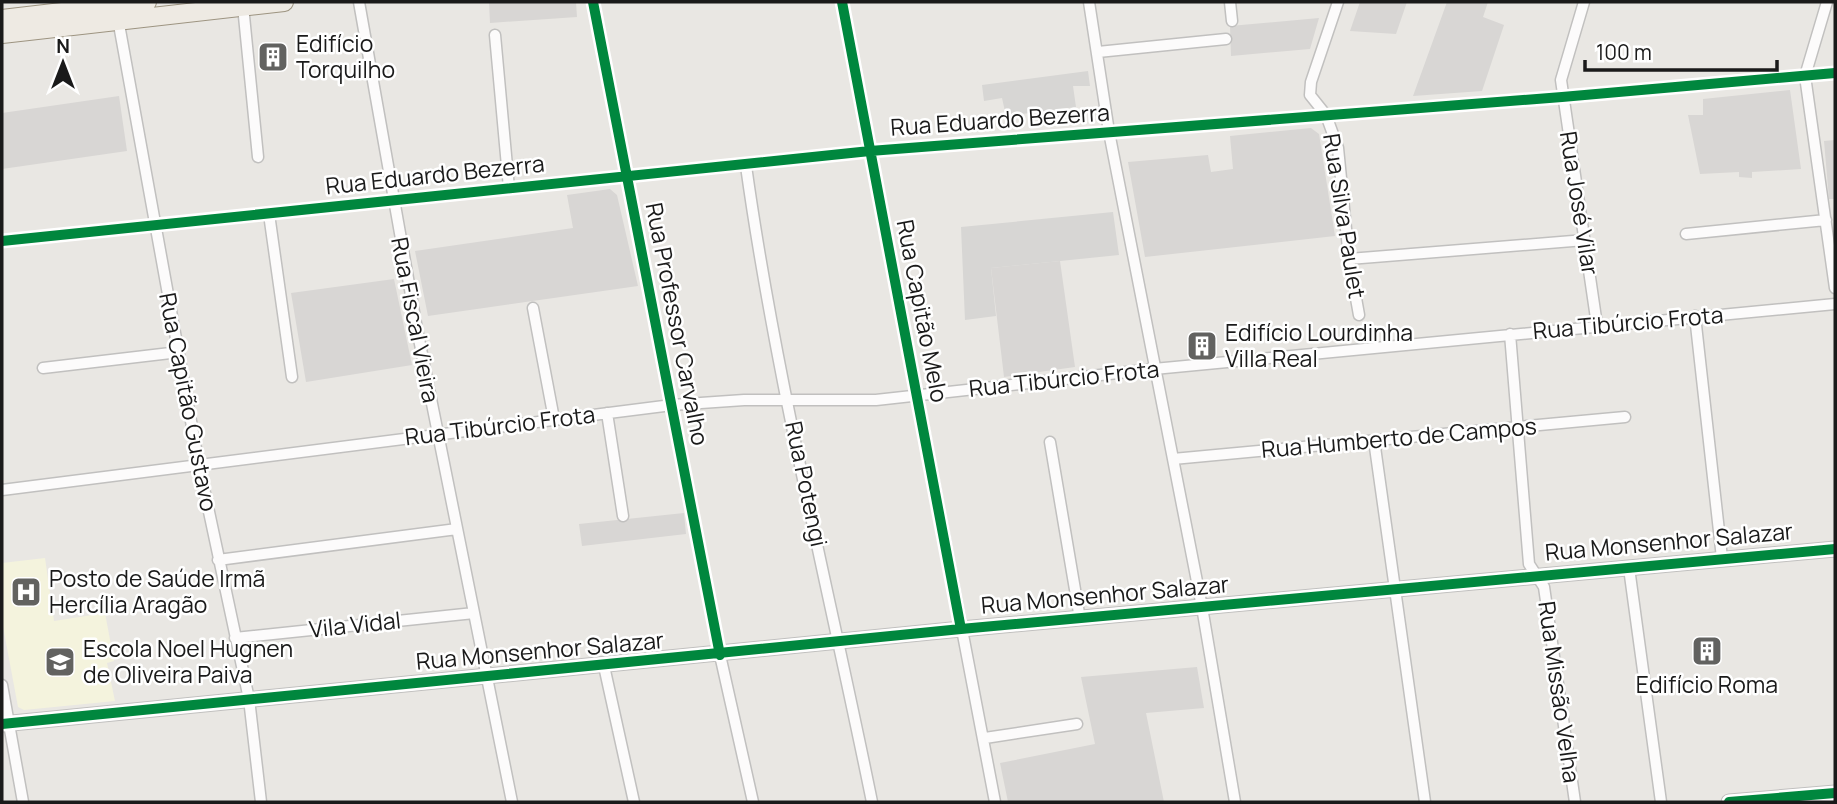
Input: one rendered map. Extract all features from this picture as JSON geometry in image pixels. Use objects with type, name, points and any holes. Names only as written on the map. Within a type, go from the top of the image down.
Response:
[{"type":"main road","points":[[2,34],[147,2]]},
{"type":"main road","points":[[2,19],[116,9],[243,6],[284,2]]},
{"type":"street","name":"Rua Fiscal Vieira","points":[[359,2],[392,201],[512,802]]},
{"type":"street","name":"Rua Professor Carvalho","points":[[593,2],[720,654],[753,802]]},
{"type":"street","name":"Rua Capitão Melo","points":[[842,2],[961,629],[985,738],[995,802]]},
{"type":"street","points":[[1089,2],[1109,132],[1202,607],[1235,802]]},
{"type":"street","points":[[1230,2],[1232,21]]},
{"type":"street","name":"Rua Silva Paulet","points":[[1338,2],[1311,82],[1310,95],[1326,115],[1338,148],[1349,259],[1359,315]]},
{"type":"street","name":"Rua José Vilar","points":[[1584,2],[1562,70],[1562,97],[1597,325]]},
{"type":"street","points":[[1827,2],[1805,76],[1835,288]]},
{"type":"street","points":[[243,6],[258,157]]},
{"type":"street","name":"Rua Capitão Gustavo","points":[[116,9],[199,465],[248,699],[261,802]]},
{"type":"street","points":[[495,35],[509,188]]},
{"type":"street","points":[[1098,52],[1226,39]]},
{"type":"street","name":"Rua Eduardo Bezerra","points":[[2,241],[626,175],[746,166],[870,151],[1835,73]]},
{"type":"street","name":"Rua Potengi","points":[[746,166],[758,254],[872,802]]},
{"type":"street","points":[[269,214],[292,377]]},
{"type":"street","points":[[1686,234],[1826,220]]},
{"type":"street","points":[[1349,259],[1585,240]]},
{"type":"street","name":"Rua Tibúrcio Frota","points":[[2,490],[673,405],[744,400],[844,402],[917,396],[1154,369],[1835,304]]},
{"type":"street","points":[[533,308],[554,419]]},
{"type":"street","points":[[1695,316],[1722,558]]},
{"type":"street","name":"Rua Missão Velha","points":[[1510,334],[1529,564],[1544,587],[1575,802]]},
{"type":"street","points":[[43,368],[179,352]]},
{"type":"street","points":[[607,412],[624,516]]},
{"type":"street","name":"Rua Humberto de Campos","points":[[1173,459],[1625,417]]},
{"type":"street","points":[[1374,440],[1425,802]]},
{"type":"street","points":[[1050,442],[1080,618]]},
{"type":"street","points":[[218,560],[457,529]]},
{"type":"street","name":"Rua Monsenhor Salazar","points":[[5,724],[961,629],[1835,549]]},
{"type":"street","points":[[1629,568],[1661,802]]},
{"type":"street","name":"Vila Vidal","points":[[235,638],[474,612]]},
{"type":"street","points":[[604,666],[634,802]]},
{"type":"street","points":[[2,685],[5,724],[23,802]]},
{"type":"street","points":[[985,738],[1077,724]]},
{"type":"street","points":[[1729,802],[1835,793]]},
{"type":"shaded area","points":[[489,2],[576,2],[577,17],[490,23]]},
{"type":"shaded area","points":[[1360,2],[1407,2],[1396,34],[1350,31]]},
{"type":"shaded area","points":[[1447,2],[1488,2],[1483,17],[1504,25],[1482,91],[1413,96]]},
{"type":"shaded area","points":[[1319,18],[1310,49],[1231,56],[1230,26]]},
{"type":"shaded area","points":[[1088,71],[1090,86],[1073,86],[1076,107],[1006,116],[1002,98],[984,101],[982,85]]},
{"type":"shaded area","points":[[1790,90],[1801,169],[1752,172],[1752,178],[1739,177],[1739,172],[1700,174],[1688,115],[1703,115],[1703,99]]},
{"type":"shaded area","points":[[119,96],[127,151],[2,169],[2,113]]},
{"type":"shaded area","points":[[1311,128],[1319,134],[1335,236],[1145,257],[1128,162],[1208,155],[1211,172],[1233,169],[1230,136]]},
{"type":"shaded area","points":[[1835,140],[1835,199],[1829,199],[1824,141]]},
{"type":"shaded area","points":[[610,189],[617,195],[638,286],[428,316],[415,251],[573,228],[567,195]]},
{"type":"shaded area","points":[[1113,212],[1119,255],[991,268],[996,316],[965,320],[961,227]]},
{"type":"shaded area","points":[[1060,261],[1075,367],[1004,377],[991,268]]},
{"type":"shaded area","points":[[394,279],[412,365],[306,382],[291,293]]},
{"type":"shaded area","points":[[684,513],[686,534],[582,546],[579,524]]},
{"type":"shaded area","name":"Escola Noel Hugnen de Oliveira Paiva","points":[[45,558],[54,621],[105,613],[114,661],[107,663],[115,701],[24,710],[18,707],[2,621],[2,563]]},
{"type":"shaded area","points":[[1197,667],[1204,708],[1146,713],[1164,802],[1008,802],[1000,763],[1095,744],[1081,677]]},
{"type":"cycle path","points":[[593,2],[720,655]]},
{"type":"cycle path","points":[[842,2],[961,629]]},
{"type":"cycle path","points":[[2,241],[870,151],[1835,73]]},
{"type":"cycle path","points":[[2,724],[961,629],[1835,549]]},
{"type":"cycle path","points":[[1729,802],[1835,793]]},
{"type":"place","name":"Edifício Torquilho","points":[[273,57]]},
{"type":"place","name":"Edifício Lourdinha Villa Real","points":[[1202,346]]},
{"type":"place","name":"Posto de Saúde Irmã Hercília Aragão","points":[[26,592]]},
{"type":"place","name":"Edifício Roma","points":[[1707,651]]},
{"type":"place","name":"Escola Noel Hugnen de Oliveira Paiva","points":[[60,662]]}]
